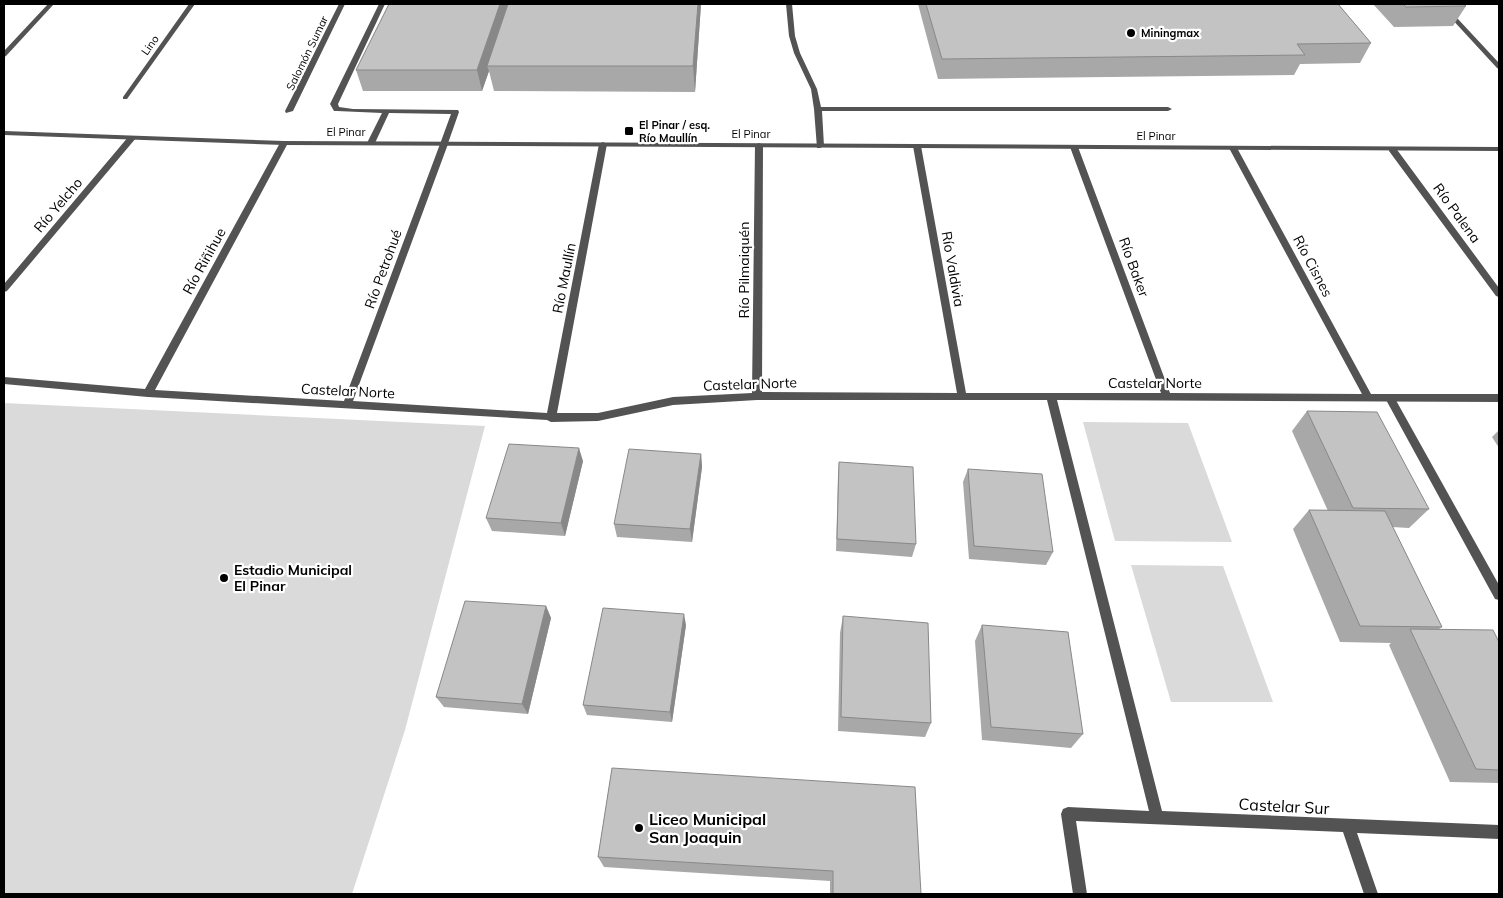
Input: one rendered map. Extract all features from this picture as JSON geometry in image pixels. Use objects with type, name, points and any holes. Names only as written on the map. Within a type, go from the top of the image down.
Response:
[{"type":"street","points":[[4,55],[51,4]]},
{"type":"street","name":"Lino","points":[[125,98],[192,4]]},
{"type":"street","name":"Salomón Sumar","points":[[289,111],[342,4]]},
{"type":"street","points":[[371,143],[386,112],[337,109],[334,104],[382,4]]},
{"type":"street","points":[[789,4],[792,36],[797,53],[814,89],[818,109],[820,146]]},
{"type":"street","points":[[1441,4],[1499,67]]},
{"type":"street","points":[[818,109],[1168,109]]},
{"type":"street","name":"Río Petrohué","points":[[347,405],[444,144],[454,112],[386,112]]},
{"type":"street","name":"El Pinar","points":[[4,133],[284,143],[1499,149]]},
{"type":"street","name":"Río Yelcho","points":[[4,289],[132,138]]},
{"type":"street","name":"Río Riñihue","points":[[148,393],[284,143]]},
{"type":"street","name":"Río Maullín","points":[[552,418],[603,144]]},
{"type":"street","name":"Río Pilmaiquén","points":[[758,145],[758,396]]},
{"type":"street","name":"Río Valdivia","points":[[916,146],[962,396]]},
{"type":"street","name":"Río Baker","points":[[1074,147],[1168,397]]},
{"type":"street","name":"Río Cisnes","points":[[1234,148],[1368,397]]},
{"type":"street","name":"Río Palena","points":[[1392,149],[1499,294]]},
{"type":"street","name":"Castelar Norte","points":[[4,381],[148,393],[552,418],[598,417],[673,401],[758,396],[1499,398]]},
{"type":"street","points":[[1051,396],[1157,818]]},
{"type":"street","points":[[1390,398],[1499,595]]},
{"type":"street","name":"Castelar Sur","points":[[1080,894],[1068,814],[1499,832]]},
{"type":"street","points":[[1348,826],[1371,894]]},
{"type":"shaded area","name":"Estadio Municipal El Pinar","points":[[4,403],[485,426],[405,730],[352,894],[4,894]]},
{"type":"shaded area","points":[[1083,422],[1188,423],[1232,542],[1115,541]]},
{"type":"shaded area","points":[[1131,565],[1223,566],[1273,702],[1171,702]]},
{"type":"building","points":[[389,4],[500,4],[477,70],[356,70]]},
{"type":"building","points":[[508,4],[698,4],[693,66],[487,66]]},
{"type":"building","name":"Miningmax","points":[[926,4],[1338,4],[1371,43],[1297,44],[1305,55],[942,59]]},
{"type":"building","points":[[1403,4],[1463,4],[1466,6],[1406,7]]},
{"type":"building","points":[[1307,411],[1377,412],[1429,509],[1353,508]]},
{"type":"building","points":[[509,444],[579,448],[561,523],[486,518]]},
{"type":"building","points":[[629,449],[701,454],[690,529],[614,524]]},
{"type":"building","points":[[839,462],[913,467],[916,544],[837,539]]},
{"type":"building","points":[[968,469],[1042,474],[1053,552],[974,546]]},
{"type":"building","points":[[1309,510],[1385,511],[1442,627],[1360,626]]},
{"type":"building","points":[[465,601],[546,606],[522,704],[436,697]]},
{"type":"building","points":[[603,608],[684,614],[670,712],[583,705]]},
{"type":"building","points":[[843,616],[928,623],[931,723],[841,717]]},
{"type":"building","points":[[982,625],[1068,632],[1083,734],[991,727]]},
{"type":"building","points":[[1410,629],[1493,630],[1499,642],[1499,770],[1476,769]]},
{"type":"building","points":[[612,768],[915,787],[921,894],[833,894],[833,871],[598,857]]},
{"type":"place","name":"Miningmax","points":[[1131,33]]},
{"type":"place","name":"El Pinar / esq. Río Maullín","points":[[629,131]]},
{"type":"place","name":"Estadio Municipal El Pinar","points":[[224,578]]},
{"type":"place","name":"Liceo Municipal San Joaquin","points":[[639,828]]}]
